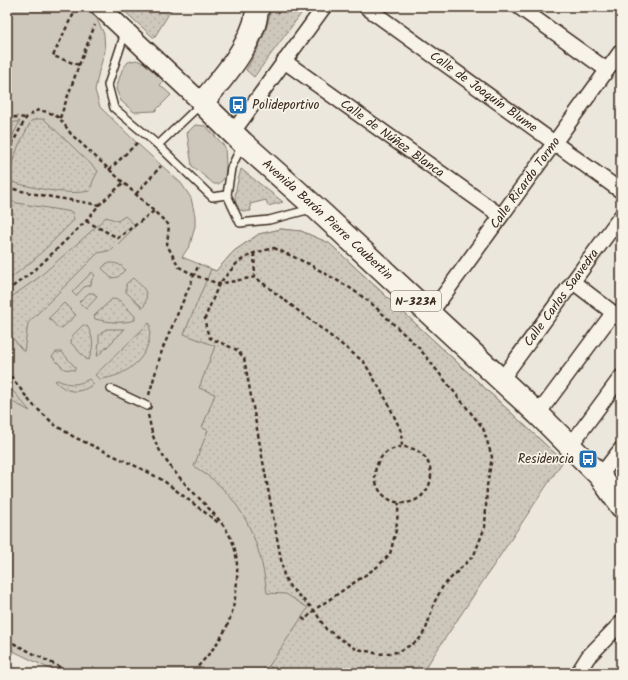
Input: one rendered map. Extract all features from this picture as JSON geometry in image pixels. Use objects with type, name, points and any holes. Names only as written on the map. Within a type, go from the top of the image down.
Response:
[{"type":"main road","points":[[202,103],[232,65],[246,43],[254,25],[258,7]]},
{"type":"main road","name":"Avenida Barón Pierre Coubertin","points":[[202,103],[238,138],[316,208],[538,414],[600,476],[621,506]]},
{"type":"street","points":[[238,138],[284,60],[324,7]]},
{"type":"street","name":"Calle de Joaquín Blume","points":[[366,7],[621,191]]},
{"type":"street","points":[[519,7],[607,70]]},
{"type":"street","points":[[92,14],[126,30],[202,103]]},
{"type":"street","name":"Calle Ricardo Tormo","points":[[430,314],[621,51]]},
{"type":"street","name":"Calle de Núñez Blanca","points":[[284,60],[501,216]]},
{"type":"street","name":"Calle Carlos Saavedra","points":[[501,380],[621,216]]},
{"type":"street","points":[[538,414],[617,316],[573,282]]},
{"type":"street","points":[[570,446],[621,377]]},
{"type":"street","points":[[600,476],[621,449]]},
{"type":"street","points":[[578,673],[588,657],[621,623]]},
{"type":"lane","points":[[126,30],[108,85],[114,108],[158,145],[212,197],[227,194]]},
{"type":"lane","points":[[158,145],[202,103]]},
{"type":"lane","points":[[238,138],[227,194],[240,223],[269,220],[316,208]]},
{"type":"lane","points":[[111,389],[147,406]]},
{"type":"path","points":[[60,118],[95,26],[92,14],[78,8],[69,22],[53,56],[79,65]]},
{"type":"path","points":[[7,158],[13,142],[26,118],[38,110],[51,112],[60,118],[71,134],[169,224],[167,246],[179,267],[194,275],[219,284],[255,277],[364,362],[388,401],[401,431],[402,447]]},
{"type":"path","points":[[7,120],[15,117],[26,118]]},
{"type":"path","points":[[109,170],[137,143]]},
{"type":"path","points":[[136,194],[161,166]]},
{"type":"path","points":[[7,292],[36,269],[86,221],[99,205],[123,183]]},
{"type":"path","points":[[7,187],[28,193],[99,205]]},
{"type":"path","points":[[86,221],[118,238],[154,211]]},
{"type":"path","points":[[274,248],[309,264],[350,288],[370,302],[419,348],[483,428],[492,457],[487,486],[486,527],[474,556],[443,586],[434,603],[426,629],[418,641],[398,652],[379,654],[354,648],[326,629],[314,610],[290,587],[284,576],[244,358],[238,350],[210,338],[206,328],[205,318],[219,284],[238,262],[254,253],[274,248]]},
{"type":"path","points":[[254,253],[255,277]]},
{"type":"path","points":[[192,673],[210,653],[225,631],[235,600],[237,573],[234,546],[224,526],[206,504],[181,480],[165,459],[153,436],[147,406],[162,350],[199,264]]},
{"type":"path","points":[[7,372],[32,403],[55,425],[74,437],[164,481],[199,509],[224,526]]},
{"type":"path","points":[[402,447],[411,448],[419,452],[426,459],[430,467],[430,485],[418,499],[409,503],[400,503],[391,500],[378,488],[376,470],[382,458],[393,450],[402,447]]},
{"type":"path","points":[[302,618],[305,620],[314,610],[377,567],[390,554],[396,530],[400,503]]},
{"type":"path","points":[[7,640],[71,673]]},
{"type":"shaded area","points":[[7,7],[86,7],[97,19],[104,34],[105,51],[95,90],[100,107],[181,183],[191,198],[195,216],[195,226],[190,245],[182,257],[216,271],[234,251],[259,234],[281,229],[301,231],[329,243],[563,461],[280,673],[269,666],[257,673],[58,673],[7,648]]},
{"type":"shaded area","points":[[120,7],[173,7],[154,38]]},
{"type":"shaded area","points":[[271,7],[306,7],[254,77],[246,70],[265,32]]},
{"type":"shaded area","points":[[136,60],[144,63],[164,81],[160,85],[171,95],[155,111],[134,112],[121,101],[116,89],[122,70],[128,62]]},
{"type":"shaded area","points":[[44,119],[98,171],[90,191],[59,192],[7,181],[7,177],[18,147],[31,121]]},
{"type":"shaded area","points":[[20,121],[7,147],[7,124]]},
{"type":"shaded area","points":[[195,125],[206,126],[225,147],[225,177],[219,184],[214,184],[192,166],[187,133]]},
{"type":"shaded area","points":[[241,169],[283,202],[268,206],[266,200],[250,204],[251,211],[243,211],[238,208],[235,196]]},
{"type":"shaded area","points":[[7,199],[17,203],[72,212],[74,220],[36,258],[7,281]]},
{"type":"shaded area","points":[[125,216],[136,226],[112,250],[98,253],[28,323],[24,352],[7,331],[7,300],[38,278],[106,217],[118,221]]},
{"type":"shaded area","points":[[281,229],[301,231],[329,243],[563,461],[422,673],[280,673],[269,666],[308,608],[286,594],[267,593],[258,549],[253,535],[239,508],[230,496],[216,482],[194,466],[208,430],[202,428],[215,394],[199,388],[215,346],[184,334],[211,269],[216,271],[234,251],[259,234]]},
{"type":"shaded area","points":[[107,263],[117,264],[125,270],[118,277],[111,278],[102,268]]},
{"type":"shaded area","points":[[92,272],[95,276],[92,279],[91,285],[84,287],[76,296],[72,292]]},
{"type":"shaded area","points":[[133,278],[145,291],[146,298],[143,308],[126,292],[126,284]]},
{"type":"shaded area","points":[[89,293],[94,293],[97,297],[86,309],[79,302]]},
{"type":"shaded area","points":[[112,299],[119,300],[135,316],[135,320],[115,322],[95,319],[94,316]]},
{"type":"shaded area","points":[[64,303],[76,315],[62,328],[58,328],[49,318]]},
{"type":"shaded area","points":[[149,323],[150,337],[146,349],[138,361],[120,374],[99,379],[95,375]]},
{"type":"shaded area","points":[[83,325],[87,326],[91,334],[92,342],[91,355],[87,360],[71,343],[72,336]]},
{"type":"shaded area","points":[[106,329],[125,329],[97,357],[99,335]]},
{"type":"shaded area","points":[[56,352],[62,352],[75,367],[75,370],[64,369],[52,357]]},
{"type":"shaded area","points":[[89,379],[94,384],[78,391],[64,388],[55,381],[57,380],[73,384],[81,383]]},
{"type":"shaded area","points":[[7,384],[30,411],[7,399]]},
{"type":"place","name":"Polideportivo","points":[[238,105]]},
{"type":"place","name":"Residencia","points":[[588,459]]}]
